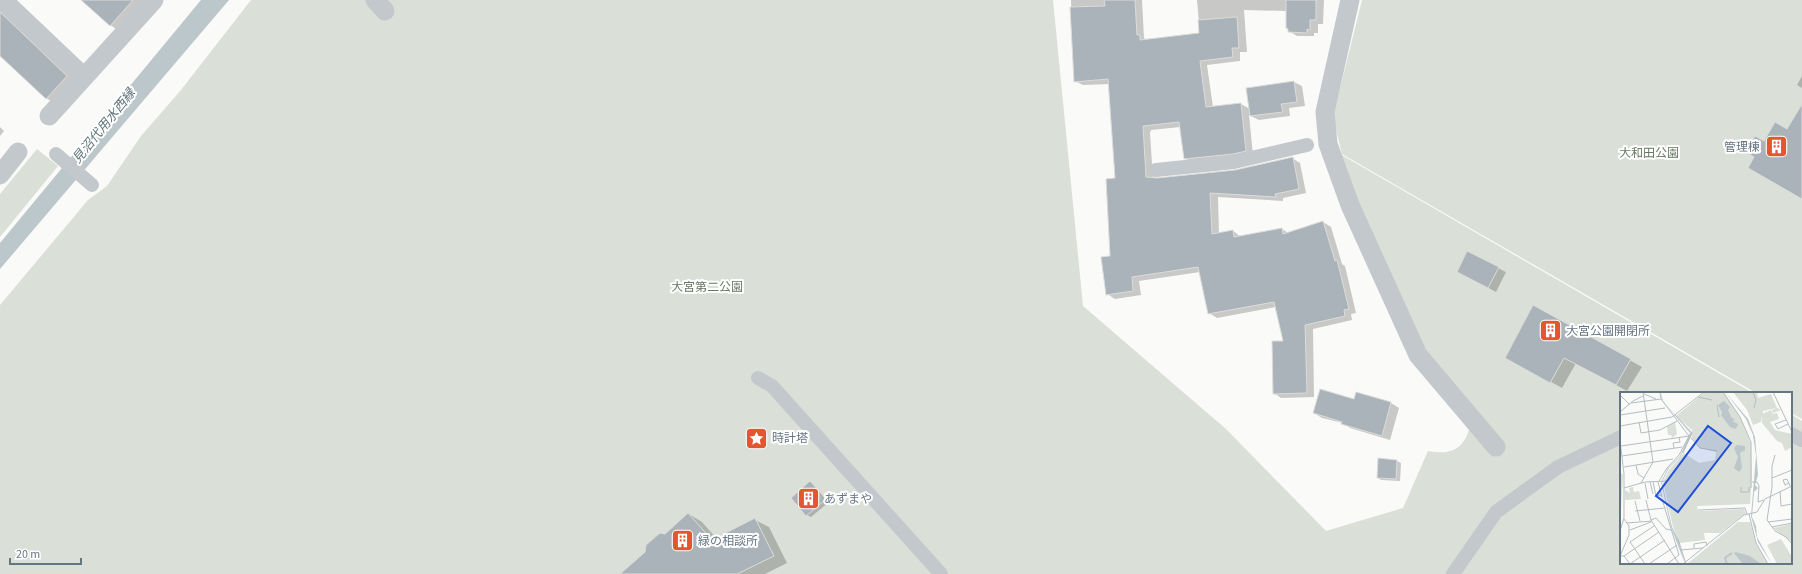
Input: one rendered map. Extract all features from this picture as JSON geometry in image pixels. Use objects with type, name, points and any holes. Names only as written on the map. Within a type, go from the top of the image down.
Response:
[{"type":"street","points":[[3,0],[84,77]]},
{"type":"street","points":[[49,116],[154,0]]},
{"type":"street","points":[[1350,0],[1325,112],[1328,144],[1350,205],[1418,355],[1496,447]]},
{"type":"street","points":[[1156,170],[1234,162],[1307,145]]},
{"type":"street","points":[[0,175],[18,152]]},
{"type":"street","points":[[56,154],[90,183]]},
{"type":"street","points":[[758,378],[772,386],[941,574]]},
{"type":"street","points":[[1792,435],[1802,440]]},
{"type":"street","points":[[1453,574],[1496,512],[1558,467],[1620,437]]},
{"type":"green space","name":"大宮第二公園","points":[[251,0],[1053,0],[1083,306],[1226,429],[1326,531],[1403,508],[1428,451],[1443,452],[1455,449],[1464,441],[1470,426],[1422,348],[1396,298],[1340,154],[1751,392],[1620,392],[1620,564],[1792,564],[1792,415],[1802,421],[1802,574],[0,574],[0,305],[88,200],[107,186],[141,136],[181,90]]},
{"type":"green space","name":"大和田公園","points":[[1362,0],[1802,0],[1802,419],[1792,414],[1792,392],[1754,392],[1342,154],[1333,117]]},
{"type":"green space","points":[[37,149],[58,166],[0,237],[0,194]]},
{"type":"water","name":"見沼代用水西縁","points":[[201,0],[229,0],[0,269],[0,243]]},
{"type":"building","points":[[81,0],[133,0],[110,26]]},
{"type":"building","points":[[1104,0],[1135,0],[1137,35],[1140,35],[1140,40],[1199,33],[1198,20],[1237,17],[1239,48],[1232,48],[1233,57],[1200,61],[1206,107],[1241,103],[1246,151],[1233,154],[1184,159],[1179,122],[1143,126],[1146,177],[1157,178],[1235,170],[1293,157],[1299,189],[1275,194],[1276,197],[1210,193],[1212,234],[1233,230],[1234,237],[1282,228],[1283,234],[1323,221],[1335,261],[1337,260],[1349,309],[1344,310],[1345,316],[1305,325],[1307,393],[1273,394],[1272,341],[1283,341],[1274,302],[1208,314],[1198,267],[1132,277],[1133,291],[1106,295],[1101,257],[1110,256],[1106,179],[1115,178],[1108,79],[1074,82],[1070,7],[1105,6]]},
{"type":"building","points":[[1286,0],[1316,0],[1316,20],[1310,20],[1310,30],[1307,29],[1307,33],[1288,32],[1288,29],[1286,28]]},
{"type":"building","points":[[0,12],[67,76],[46,99],[0,56]]},
{"type":"building","points":[[1294,81],[1297,102],[1281,104],[1283,112],[1250,116],[1246,88]]},
{"type":"building","name":"管理棟","points":[[1802,104],[1802,199],[1748,168],[1754,157],[1746,152],[1755,136],[1764,141],[1775,122],[1787,129]]},
{"type":"building","points":[[1467,251],[1499,267],[1488,288],[1457,272]]},
{"type":"building","name":"大宮公園開閉所","points":[[1533,305],[1631,359],[1616,385],[1564,358],[1550,383],[1505,358]]},
{"type":"building","points":[[1320,389],[1354,399],[1356,392],[1391,402],[1382,436],[1341,424],[1342,422],[1313,413]]},
{"type":"building","points":[[1378,458],[1397,460],[1396,479],[1377,478]]},
{"type":"building","name":"あずまや","points":[[810,481],[826,499],[806,516],[791,498]]},
{"type":"building","name":"緑の相談所","points":[[688,513],[712,540],[755,518],[774,556],[737,574],[620,574],[645,552],[646,545],[660,533],[665,534]]},
{"type":"place","name":"管理棟","points":[[1776,147]]},
{"type":"place","name":"大宮公園開閉所","points":[[1550,331]]},
{"type":"place","name":"時計塔","points":[[756,438]]},
{"type":"place","name":"あずまや","points":[[808,499]]},
{"type":"place","name":"緑の相談所","points":[[682,541]]}]
